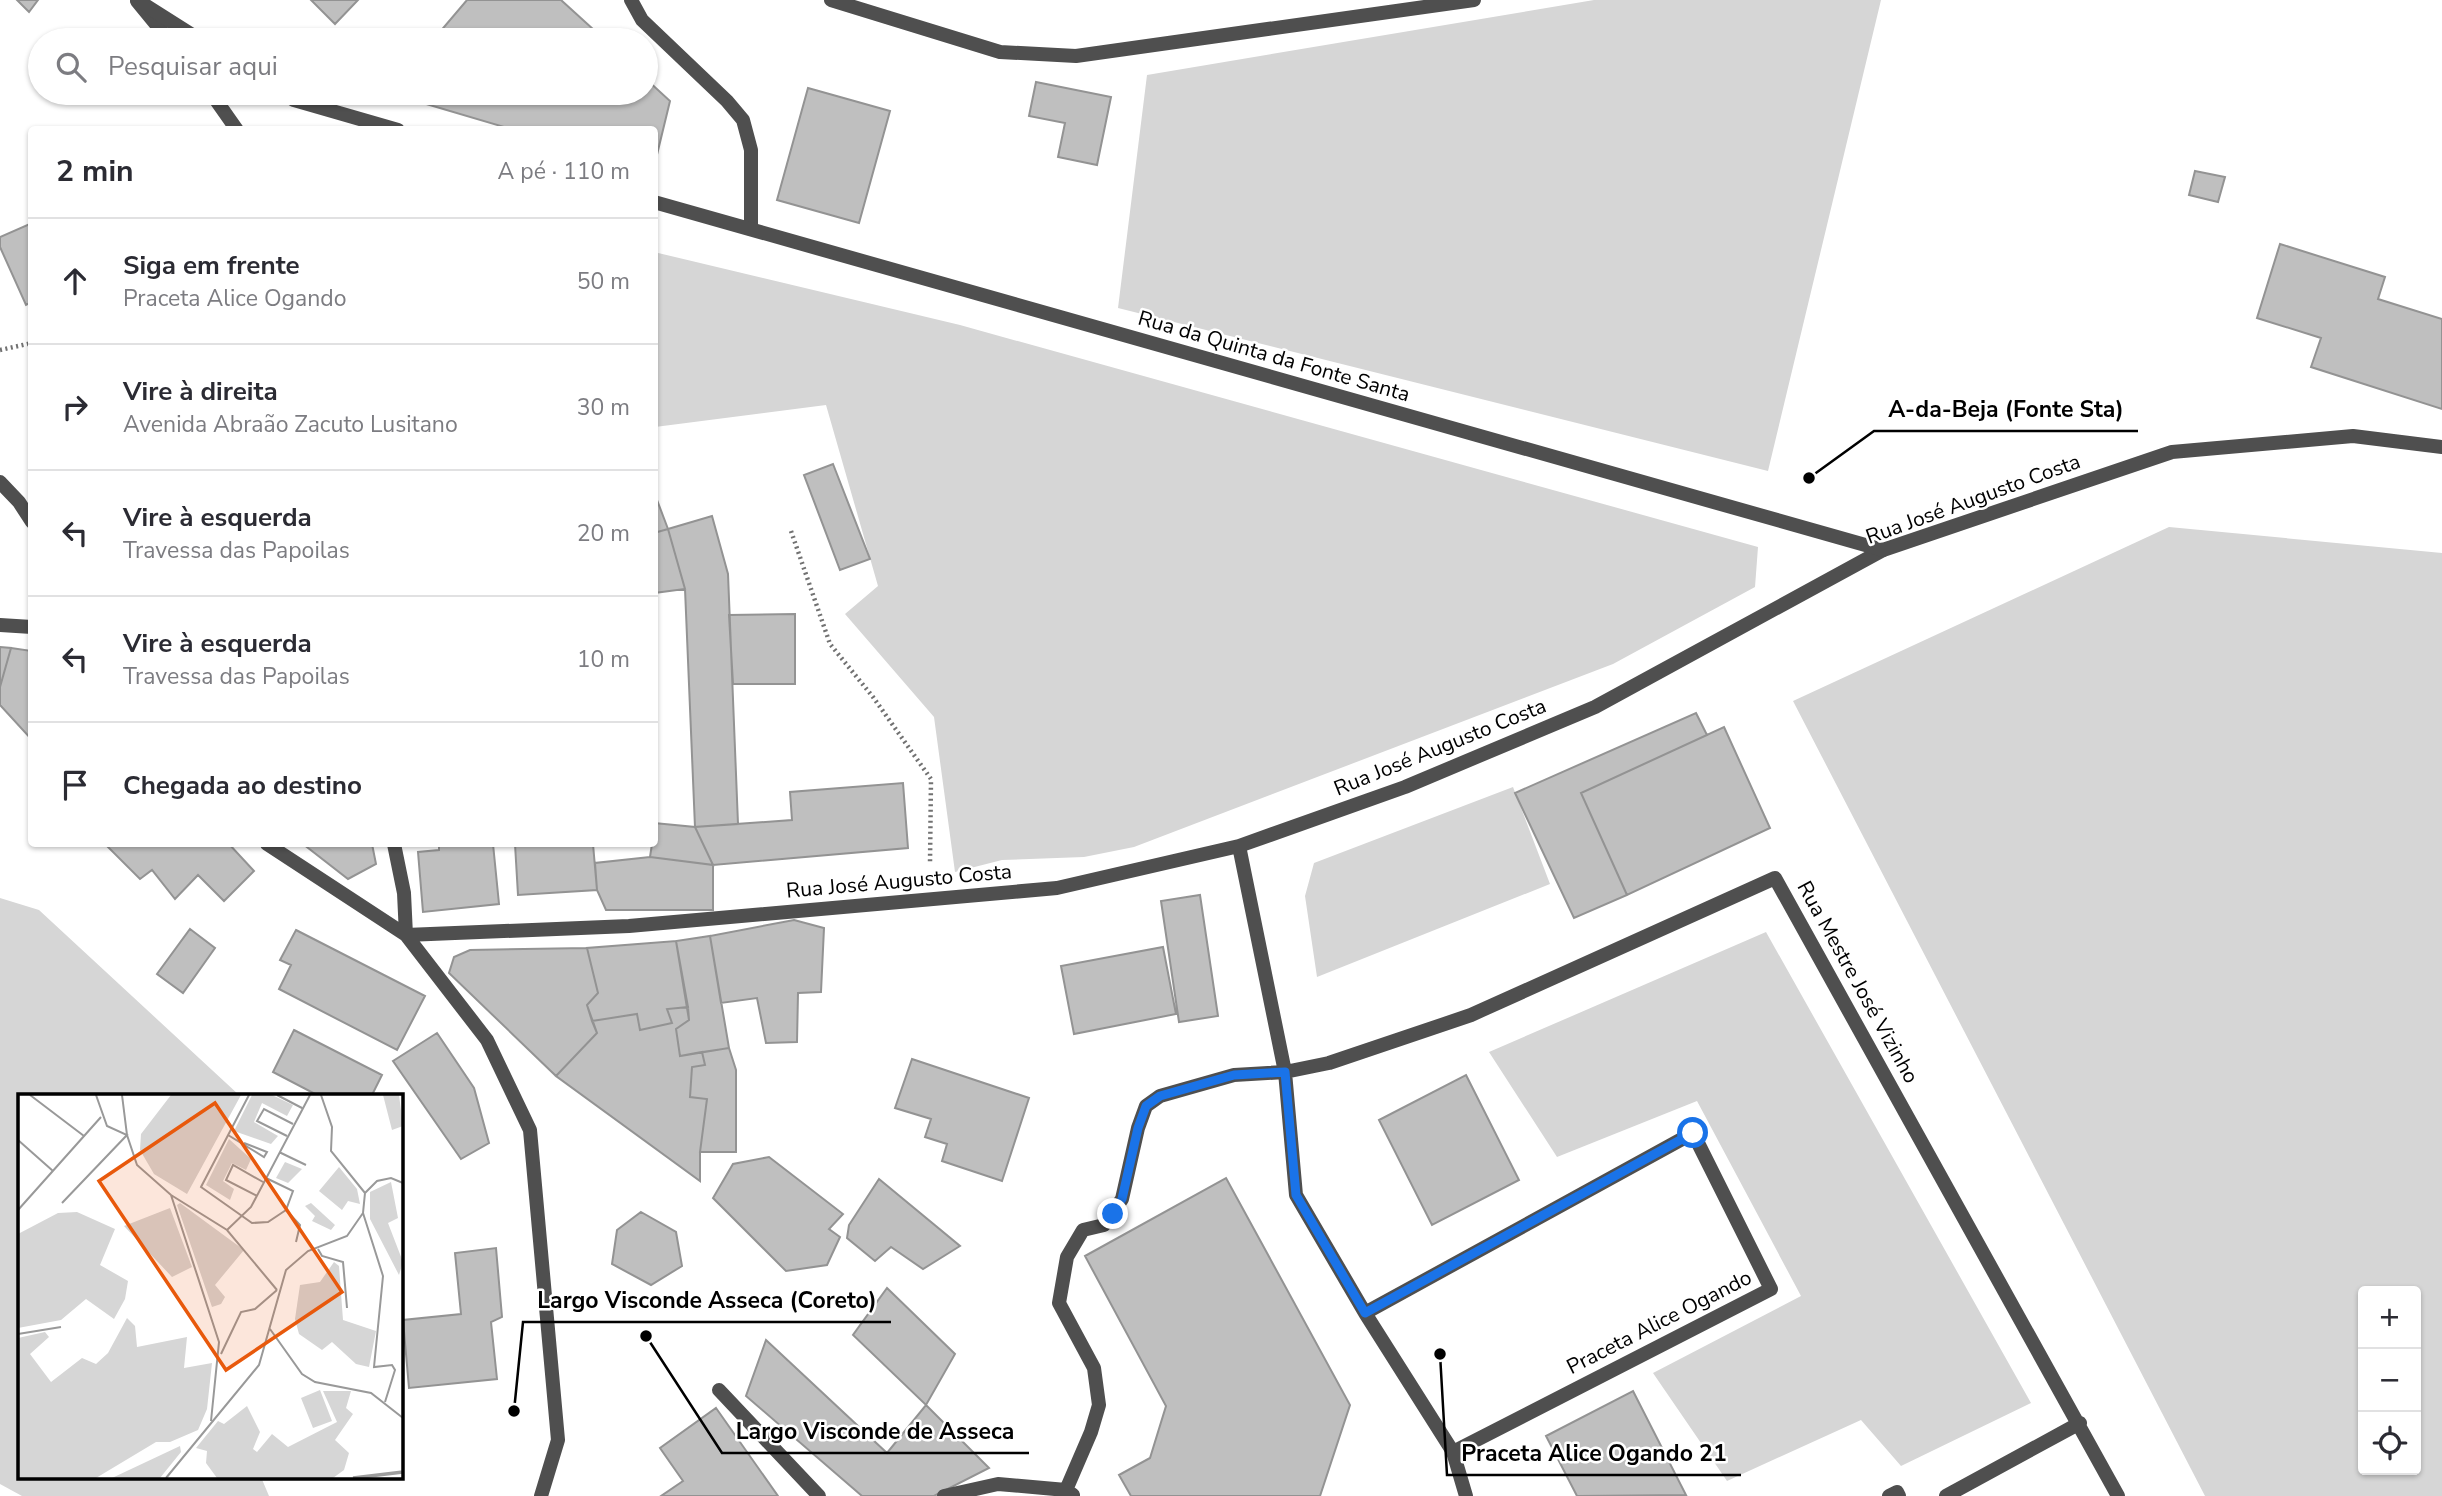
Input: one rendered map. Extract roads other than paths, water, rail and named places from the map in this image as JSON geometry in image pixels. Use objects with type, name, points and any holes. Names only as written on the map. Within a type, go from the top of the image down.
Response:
[{"type":"street","points":[[136,0],[159,28]]},
{"type":"street","points":[[136,0],[181,28]]},
{"type":"street","points":[[631,0],[642,20],[650,28]]},
{"type":"street","points":[[831,0],[1000,52],[1076,56],[1474,0]]},
{"type":"street","points":[[658,35],[727,101],[743,120],[751,150],[751,229]]},
{"type":"street","points":[[219,105],[234,126]]},
{"type":"street","points":[[311,105],[384,126]]},
{"type":"street","name":"Rua da Quinta da Fonte Santa","points":[[658,203],[1883,550]]},
{"type":"street","name":"Rua José Augusto Costa","points":[[406,935],[629,926],[1057,888],[1239,846],[1405,787],[1595,707],[1883,550],[2172,452],[2353,436],[2442,447]]},
{"type":"street","points":[[0,482],[28,516]]},
{"type":"street","points":[[0,625],[28,627]]},
{"type":"street","points":[[1239,846],[1285,1072],[1296,1195],[1365,1313],[1453,1452],[1466,1496]]},
{"type":"street","points":[[272,847],[406,935],[487,1040],[530,1130],[558,1440],[541,1496]]},
{"type":"street","points":[[395,847],[404,893],[406,935]]},
{"type":"street","name":"Rua Mestre José Vizinho","points":[[1285,1072],[1329,1063],[1471,1015],[1775,878],[2119,1496]]},
{"type":"street","points":[[944,1496],[998,1484],[1070,1493],[1099,1405],[1094,1368],[1059,1303],[1067,1257],[1083,1230],[1104,1225],[1122,1199],[1138,1128],[1146,1106],[1160,1096],[1234,1075],[1285,1072]]},
{"type":"street","name":"Praceta Alice Ogando","points":[[1365,1313],[1693,1133],[1771,1289],[1453,1452]]},
{"type":"street","points":[[719,1390],[820,1496]]},
{"type":"street","points":[[1946,1496],[2080,1423]]},
{"type":"street","points":[[1889,1496],[1897,1492],[1899,1496]]},
{"type":"place","name":"A-da-Beja (Fonte Sta)","points":[[1809,478]]},
{"type":"place","name":"Largo Visconde de Asseca","points":[[646,1336]]},
{"type":"place","name":"Praceta Alice Ogando 21","points":[[1440,1354]]},
{"type":"place","name":"Largo Visconde Asseca (Coreto)","points":[[514,1411]]}]
